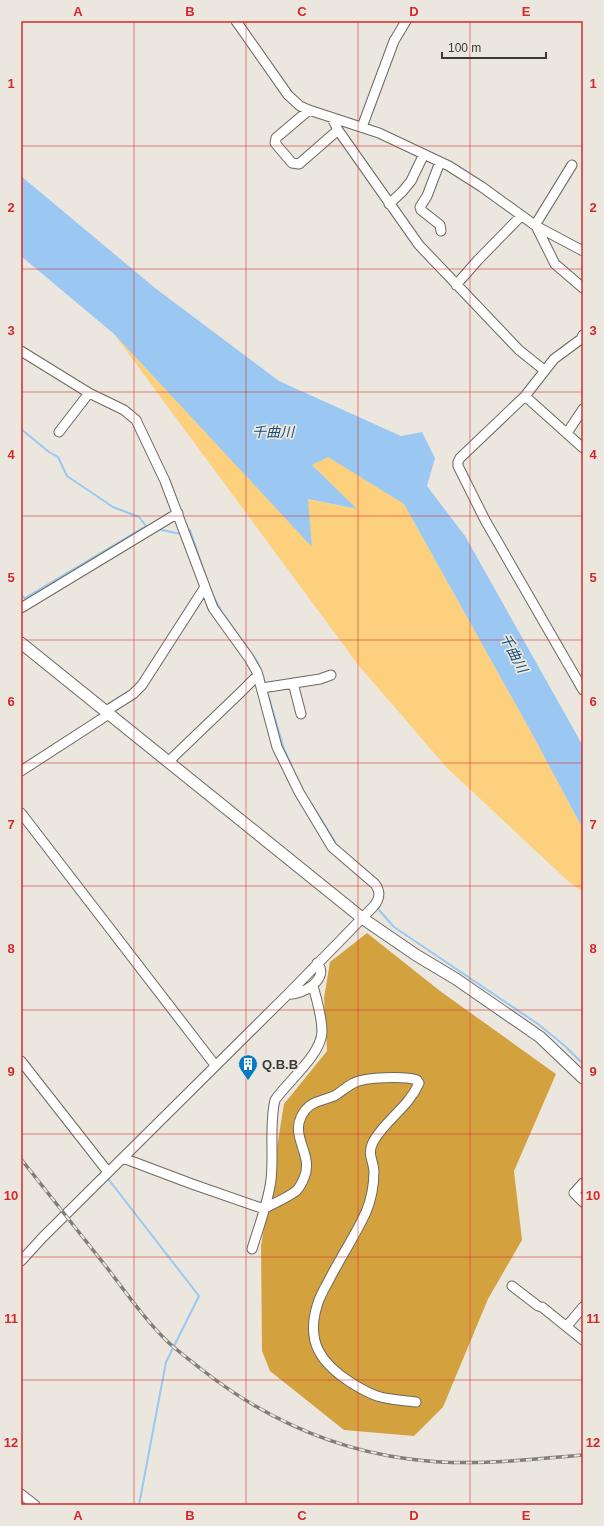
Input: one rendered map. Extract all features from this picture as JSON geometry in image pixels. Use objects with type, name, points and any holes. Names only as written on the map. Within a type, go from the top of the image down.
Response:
[{"type":"main road","points":[[21,643],[362,918],[416,955],[456,979],[540,1037],[583,1078]]},
{"type":"street","points":[[236,21],[293,101],[309,110],[379,133],[440,162],[472,180],[536,226],[583,251]]},
{"type":"street","points":[[362,127],[394,41],[406,21]]},
{"type":"street","points":[[309,110],[276,138],[275,143],[292,163],[299,164],[338,130]]},
{"type":"street","points":[[332,118],[338,130],[419,245],[524,355],[544,370]]},
{"type":"street","points":[[390,204],[411,181],[424,154]]},
{"type":"street","points":[[440,162],[427,196],[420,207],[421,210],[440,225],[442,231]]},
{"type":"street","points":[[572,165],[536,226],[555,264],[583,288]]},
{"type":"street","points":[[456,284],[521,216]]},
{"type":"street","points":[[582,338],[554,359],[544,370],[535,386],[460,458],[458,466],[485,520],[583,690]]},
{"type":"street","points":[[21,351],[89,393],[124,410],[136,420],[165,481],[213,608],[249,658],[259,678],[277,747],[303,799],[332,847],[379,889],[376,903],[362,918],[21,1261]]},
{"type":"street","points":[[59,432],[89,393]]},
{"type":"street","points":[[525,396],[583,448]]},
{"type":"street","points":[[567,433],[583,409]]},
{"type":"street","points":[[21,608],[178,513]]},
{"type":"street","points":[[21,772],[107,713],[133,694],[142,685],[205,587]]},
{"type":"street","points":[[262,688],[331,675]]},
{"type":"street","points":[[168,762],[254,679],[259,678]]},
{"type":"street","points":[[294,683],[301,714]]},
{"type":"street","points":[[21,813],[215,1065]]},
{"type":"street","points":[[288,994],[294,995],[313,986],[321,972],[321,967],[317,963]]},
{"type":"street","points":[[252,1249],[271,1181],[273,1153],[273,1108],[275,1100],[312,1054],[320,1041],[322,1033],[313,986]]},
{"type":"street","points":[[21,1061],[108,1172]]},
{"type":"street","points":[[123,1158],[264,1209],[296,1190],[301,1185],[307,1172],[308,1164],[298,1134],[298,1124],[302,1116],[313,1102],[335,1095],[354,1082],[377,1077],[417,1080],[419,1083],[406,1105],[386,1126],[371,1147],[369,1153],[374,1170],[374,1185],[366,1211],[325,1288],[317,1306],[313,1327],[316,1346],[326,1363],[338,1374],[377,1396],[416,1402]]},
{"type":"street","points":[[583,1183],[574,1192],[583,1202]]},
{"type":"street","points":[[512,1286],[567,1326],[583,1340]]},
{"type":"street","points":[[567,1326],[583,1307]]},
{"type":"street","points":[[21,1494],[35,1505]]},
{"type":"shaded area","points":[[114,334],[312,546],[307,499],[356,509],[312,465],[328,456],[404,504],[530,730],[583,829],[583,892],[569,882],[447,768],[359,666]]},
{"type":"shaded area","points":[[367,933],[440,991],[556,1074],[514,1171],[522,1240],[488,1299],[443,1407],[414,1436],[344,1430],[270,1371],[262,1351],[261,1246],[284,1104],[327,1051],[324,998],[330,962]]},
{"type":"water","name":"千曲川","points":[[21,176],[155,288],[279,381],[401,436],[422,432],[435,458],[427,486],[465,536],[583,746],[583,829],[530,730],[404,504],[328,457],[312,465],[357,509],[308,499],[312,547],[114,334],[21,256]]},
{"type":"waterway","points":[[21,429],[49,452],[58,457],[67,476],[113,507],[139,517],[146,526]]},
{"type":"waterway","points":[[21,596],[25,598],[146,526]]},
{"type":"waterway","points":[[157,529],[181,534]]},
{"type":"waterway","points":[[188,531],[190,530],[206,577]]},
{"type":"waterway","points":[[213,596],[222,612],[258,663],[265,683]]},
{"type":"waterway","points":[[267,691],[284,749],[292,767]]},
{"type":"waterway","points":[[311,803],[337,845]]},
{"type":"waterway","points":[[379,910],[394,927],[538,1024],[565,1046],[583,1064]]},
{"type":"waterway","points":[[109,1180],[199,1296],[166,1362],[139,1505]]},
{"type":"railway","points":[[21,1159],[152,1326],[169,1343],[224,1386],[273,1415],[325,1439],[380,1454],[409,1459],[474,1463],[518,1461],[583,1455]]},
{"type":"place","name":"Q.B.B","points":[[248,1081]]}]
